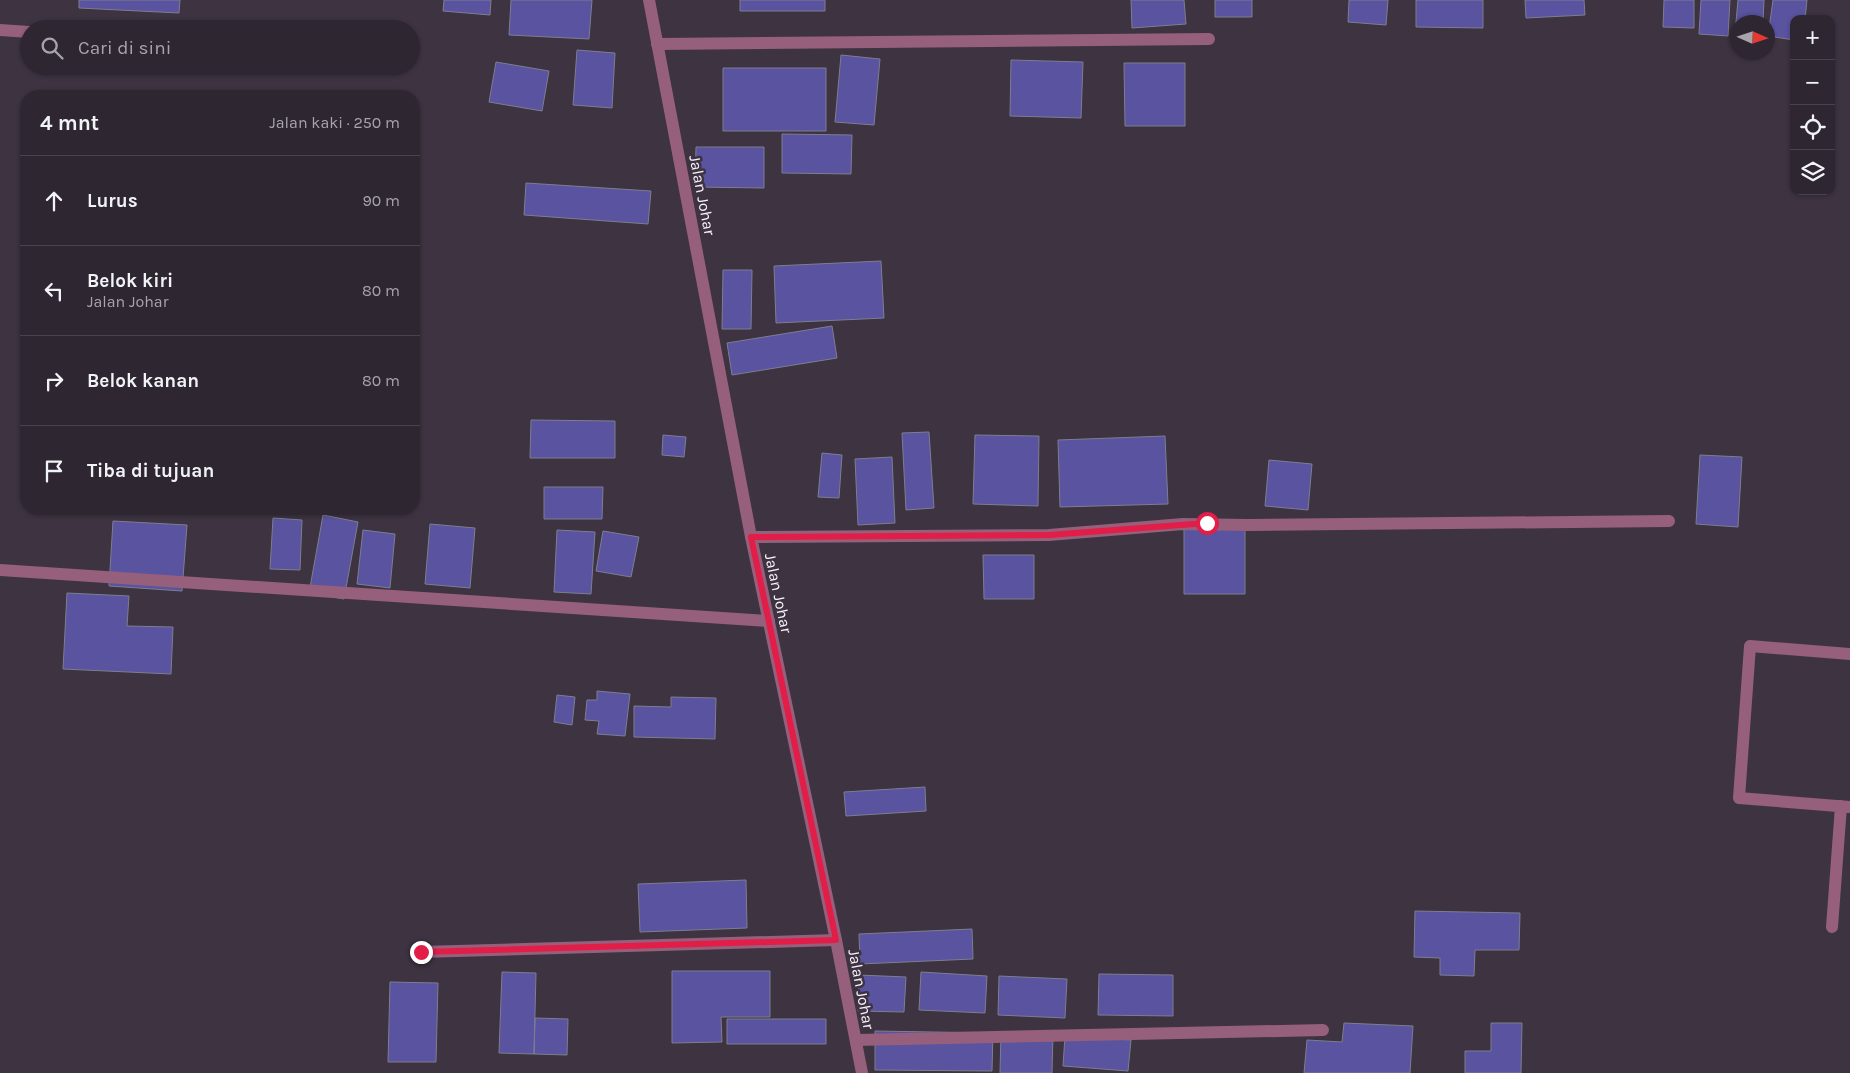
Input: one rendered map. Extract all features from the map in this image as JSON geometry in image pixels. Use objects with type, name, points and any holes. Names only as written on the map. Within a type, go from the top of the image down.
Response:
[{"type":"street","name":"Jalan Johar","points":[[649,0],[751,537],[836,940],[862,1073]]},
{"type":"street","points":[[0,30],[20,31]]},
{"type":"street","points":[[657,44],[1209,39]]},
{"type":"street","points":[[751,537],[1049,535],[1207,523],[1258,525],[1670,521]]},
{"type":"street","points":[[0,570],[768,622]]},
{"type":"street","points":[[1832,927],[1846,806],[1739,798],[1750,646],[1850,654]]},
{"type":"street","points":[[421,952],[836,940]]},
{"type":"street","points":[[856,1040],[1323,1030]]},
{"type":"building","points":[[79,0],[180,0],[179,13],[79,8]]},
{"type":"building","points":[[444,0],[491,0],[490,15],[443,11]]},
{"type":"building","points":[[511,0],[592,0],[589,39],[509,35]]},
{"type":"building","points":[[740,0],[825,0],[825,11],[740,11]]},
{"type":"building","points":[[1131,0],[1184,0],[1186,24],[1132,28]]},
{"type":"building","points":[[1215,0],[1252,0],[1252,17],[1215,17]]},
{"type":"building","points":[[1349,0],[1388,0],[1386,25],[1348,22]]},
{"type":"building","points":[[1416,0],[1483,0],[1483,28],[1416,27]]},
{"type":"building","points":[[1525,0],[1584,0],[1585,15],[1526,18]]},
{"type":"building","points":[[1664,0],[1694,0],[1694,28],[1663,27]]},
{"type":"building","points":[[1701,0],[1730,0],[1728,36],[1699,34]]},
{"type":"building","points":[[1738,0],[1764,0],[1763,15],[1737,15]]},
{"type":"building","points":[[1773,0],[1807,0],[1805,15],[1790,15],[1790,39],[1775,37],[1775,15],[1771,15]]},
{"type":"building","points":[[577,50],[615,53],[612,108],[573,105]]},
{"type":"building","points":[[841,55],[880,59],[874,125],[835,122]]},
{"type":"building","points":[[1011,60],[1083,62],[1081,118],[1010,116]]},
{"type":"building","points":[[496,62],[549,71],[542,111],[489,102]]},
{"type":"building","points":[[1124,63],[1185,63],[1185,126],[1125,126]]},
{"type":"building","points":[[723,68],[826,68],[826,131],[723,131]]},
{"type":"building","points":[[782,134],[852,135],[851,174],[782,173]]},
{"type":"building","points":[[696,147],[764,147],[764,188],[695,187]]},
{"type":"building","points":[[526,183],[651,191],[648,224],[524,215]]},
{"type":"building","points":[[881,261],[884,318],[776,323],[774,266]]},
{"type":"building","points":[[723,270],[752,270],[751,329],[722,329]]},
{"type":"building","points":[[832,326],[837,358],[732,375],[727,343]]},
{"type":"building","points":[[531,420],[615,421],[615,458],[530,458]]},
{"type":"building","points":[[929,432],[934,508],[906,510],[902,433]]},
{"type":"building","points":[[663,435],[686,437],[684,457],[662,455]]},
{"type":"building","points":[[975,435],[1039,436],[1038,506],[973,504]]},
{"type":"building","points":[[1165,436],[1168,504],[1060,507],[1058,440]]},
{"type":"building","points":[[822,453],[842,455],[839,498],[818,497]]},
{"type":"building","points":[[1700,455],[1742,457],[1738,527],[1696,524]]},
{"type":"building","points":[[892,457],[895,523],[858,525],[855,459]]},
{"type":"building","points":[[1269,460],[1312,464],[1308,510],[1265,506]]},
{"type":"building","points":[[544,487],[603,487],[602,519],[544,519]]},
{"type":"building","points":[[323,515],[358,522],[344,599],[309,593]]},
{"type":"building","points":[[273,518],[302,520],[300,570],[270,569]]},
{"type":"building","points":[[113,521],[187,525],[182,591],[109,586]]},
{"type":"building","points":[[430,524],[475,528],[470,588],[425,584]]},
{"type":"building","points":[[1184,524],[1245,525],[1245,594],[1184,594]]},
{"type":"building","points":[[363,530],[395,534],[390,588],[357,584]]},
{"type":"building","points":[[557,530],[595,532],[591,594],[554,592]]},
{"type":"building","points":[[603,531],[639,537],[631,577],[596,571]]},
{"type":"building","points":[[983,555],[1034,555],[1034,599],[984,599]]},
{"type":"building","points":[[67,593],[129,596],[127,626],[173,627],[171,674],[63,669]]},
{"type":"building","points":[[597,691],[630,694],[625,736],[597,734],[599,721],[585,720],[587,700],[597,700]]},
{"type":"building","points":[[557,695],[575,697],[572,725],[554,722]]},
{"type":"building","points":[[671,697],[716,698],[715,739],[634,737],[634,706],[671,707]]},
{"type":"building","points":[[925,787],[926,811],[846,816],[844,792]]},
{"type":"building","points":[[746,880],[747,928],[640,932],[638,884]]},
{"type":"building","points":[[1415,911],[1520,913],[1519,950],[1475,950],[1474,976],[1440,975],[1440,958],[1414,957]]},
{"type":"building","points":[[972,929],[973,959],[860,964],[859,934]]},
{"type":"building","points":[[672,971],[770,971],[770,1017],[721,1017],[722,1042],[672,1043]]},
{"type":"building","points":[[502,972],[536,973],[534,1054],[499,1053]]},
{"type":"building","points":[[921,972],[987,976],[985,1013],[919,1010]]},
{"type":"building","points":[[1099,974],[1173,975],[1173,1016],[1098,1015]]},
{"type":"building","points":[[859,975],[906,977],[904,1012],[858,1011]]},
{"type":"building","points":[[999,976],[1067,979],[1065,1018],[998,1015]]},
{"type":"building","points":[[390,982],[438,983],[436,1062],[388,1062]]},
{"type":"building","points":[[535,1018],[568,1019],[567,1055],[534,1054]]},
{"type":"building","points":[[727,1019],[826,1019],[826,1044],[727,1044]]},
{"type":"building","points":[[1344,1023],[1413,1026],[1410,1073],[1304,1073],[1307,1040],[1342,1042]]},
{"type":"building","points":[[1491,1023],[1522,1023],[1521,1073],[1465,1073],[1465,1051],[1491,1051]]},
{"type":"building","points":[[875,1031],[993,1033],[992,1071],[875,1070]]},
{"type":"building","points":[[1001,1033],[1053,1034],[1052,1073],[1000,1073]]},
{"type":"building","points":[[1065,1036],[1131,1040],[1128,1071],[1063,1066]]},
{"type":"route","points":[[421,952],[836,940],[751,537],[1049,535],[1207,523]]}]
